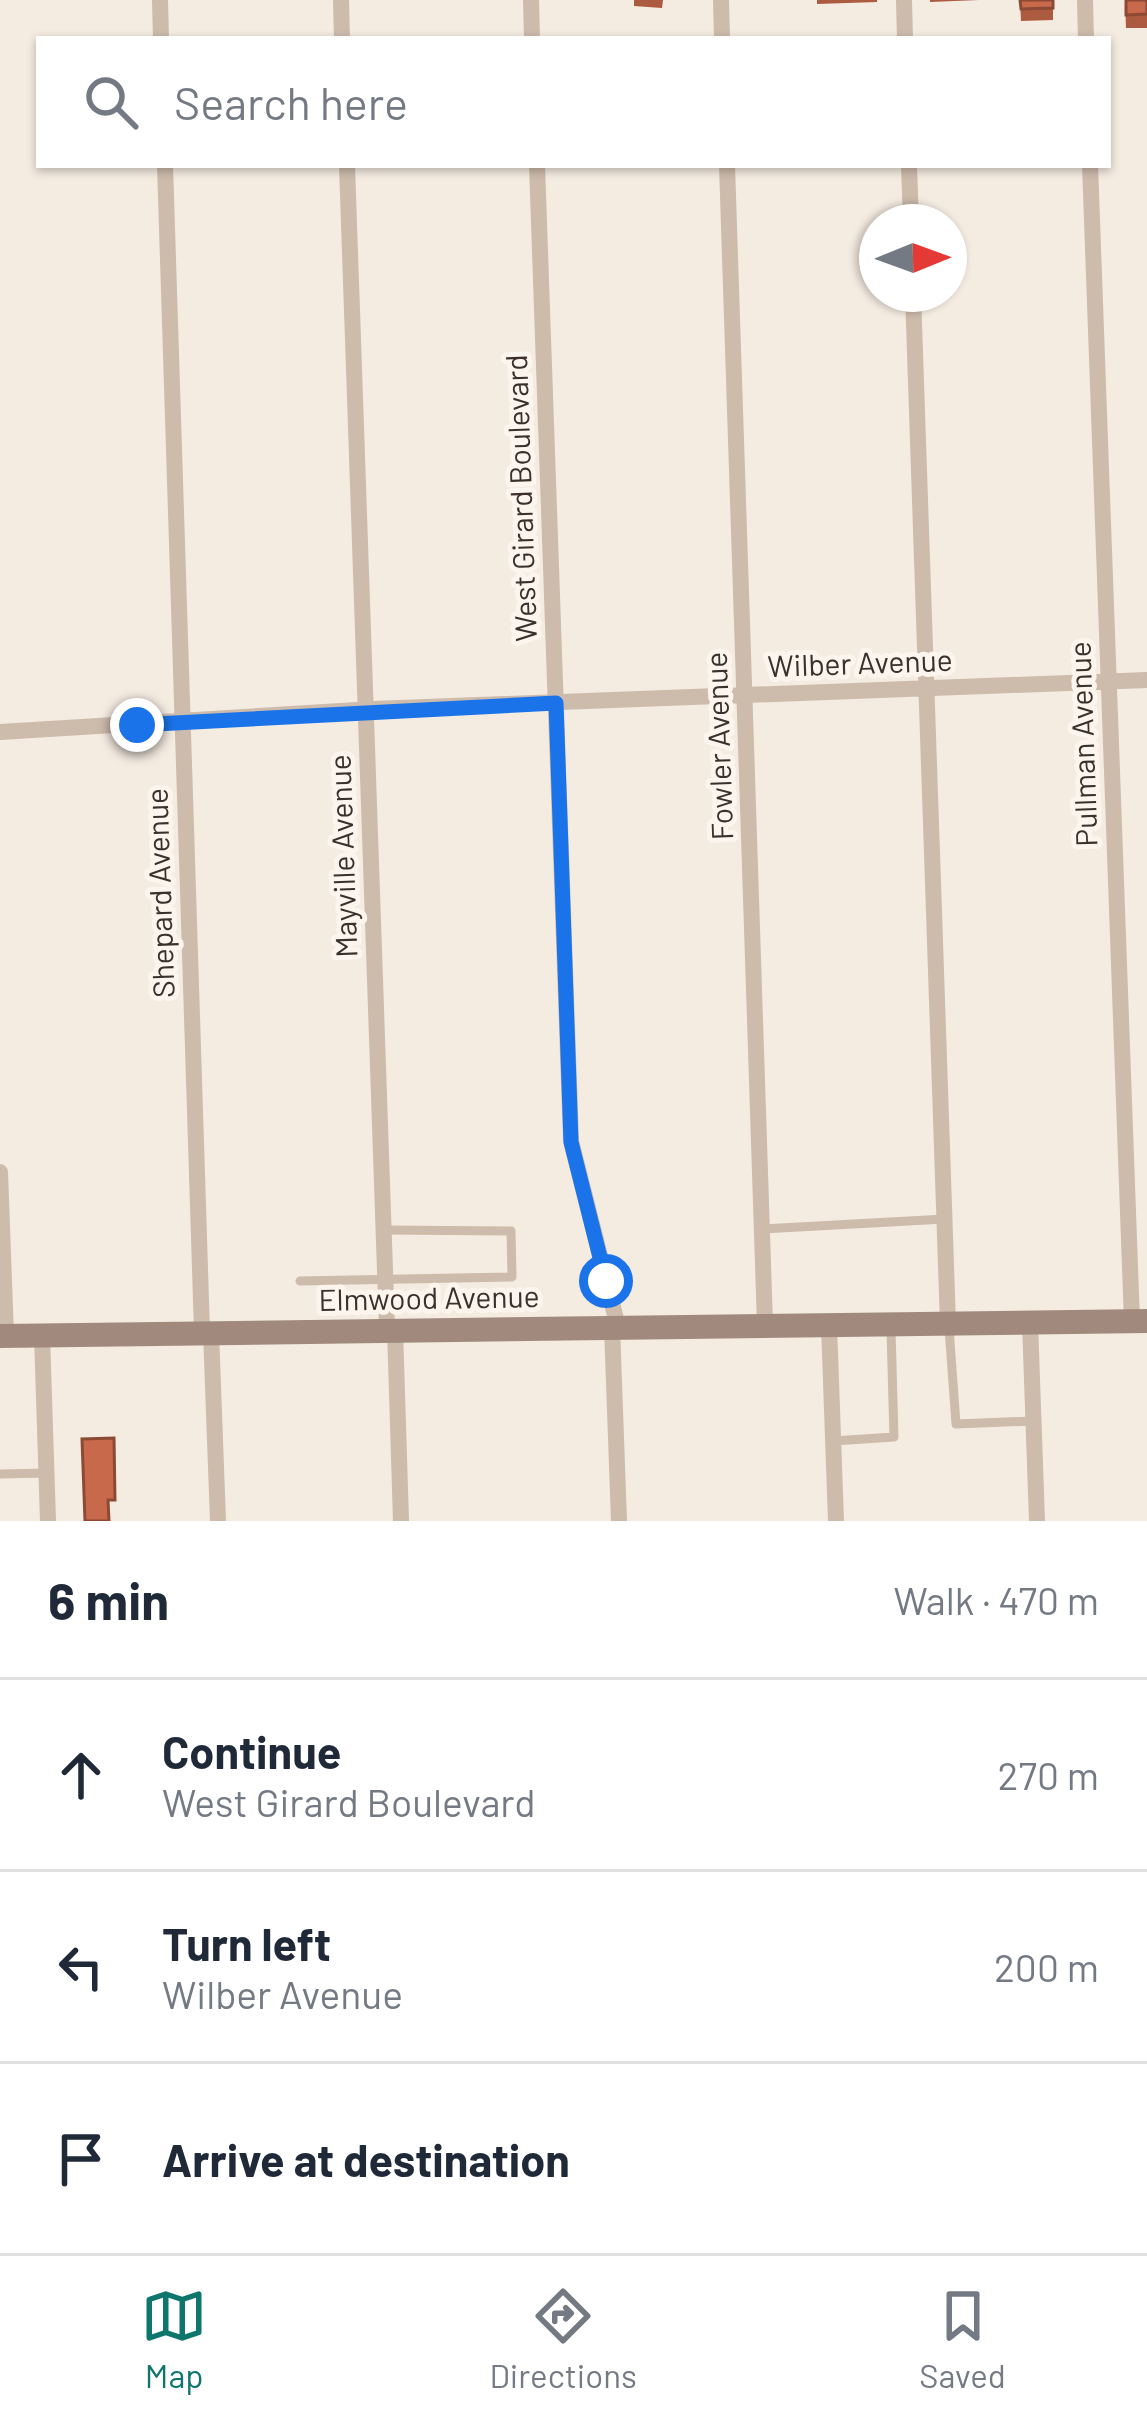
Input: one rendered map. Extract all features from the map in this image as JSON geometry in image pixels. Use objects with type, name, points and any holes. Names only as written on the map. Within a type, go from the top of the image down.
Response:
[{"type":"street","points":[[160,0],[161,36]]},
{"type":"street","points":[[341,0],[342,36]]},
{"type":"street","points":[[531,0],[532,36]]},
{"type":"street","points":[[721,0],[722,36]]},
{"type":"street","points":[[904,0],[905,36]]},
{"type":"street","points":[[1085,0],[1086,36]]},
{"type":"street","name":"Shepard Avenue","points":[[165,168],[182,723],[218,1521]]},
{"type":"street","name":"Mayville Avenue","points":[[347,168],[383,1230],[401,1521]]},
{"type":"street","name":"West Girard Boulevard","points":[[537,168],[571,1142],[615,1327],[619,1521]]},
{"type":"street","name":"Fowler Avenue","points":[[727,168],[766,1325]]},
{"type":"street","points":[[909,168],[910,204]]},
{"type":"street","name":"Pullman Avenue","points":[[1090,168],[1139,1321]]},
{"type":"street","points":[[915,312],[948,1324]]},
{"type":"street","name":"Wilber Avenue","points":[[0,732],[366,710],[1147,680]]},
{"type":"street","points":[[0,1172],[3,1336]]},
{"type":"street","name":"Elmwood Avenue","points":[[3,1336],[1139,1321]]},
{"type":"street","points":[[1030,1323],[1037,1521]]},
{"type":"street","points":[[829,1324],[836,1521]]},
{"type":"street","points":[[42,1335],[48,1521]]},
{"type":"lane","points":[[762,1229],[945,1219]]},
{"type":"lane","points":[[300,1280],[512,1277],[511,1231],[383,1230]]},
{"type":"lane","points":[[833,1441],[894,1437],[891,1324]]},
{"type":"lane","points":[[948,1324],[956,1424],[1033,1421]]},
{"type":"lane","points":[[0,1474],[46,1473]]},
{"type":"building","points":[[1020,0],[1053,0],[1053,8],[1021,9]]},
{"type":"building","points":[[1126,0],[1147,0],[1147,14],[1126,15]]},
{"type":"building","points":[[114,1438],[115,1500],[108,1500],[109,1521],[85,1521],[82,1439]]},
{"type":"route","points":[[137,725],[373,709],[556,703],[571,1142],[606,1281]]}]
